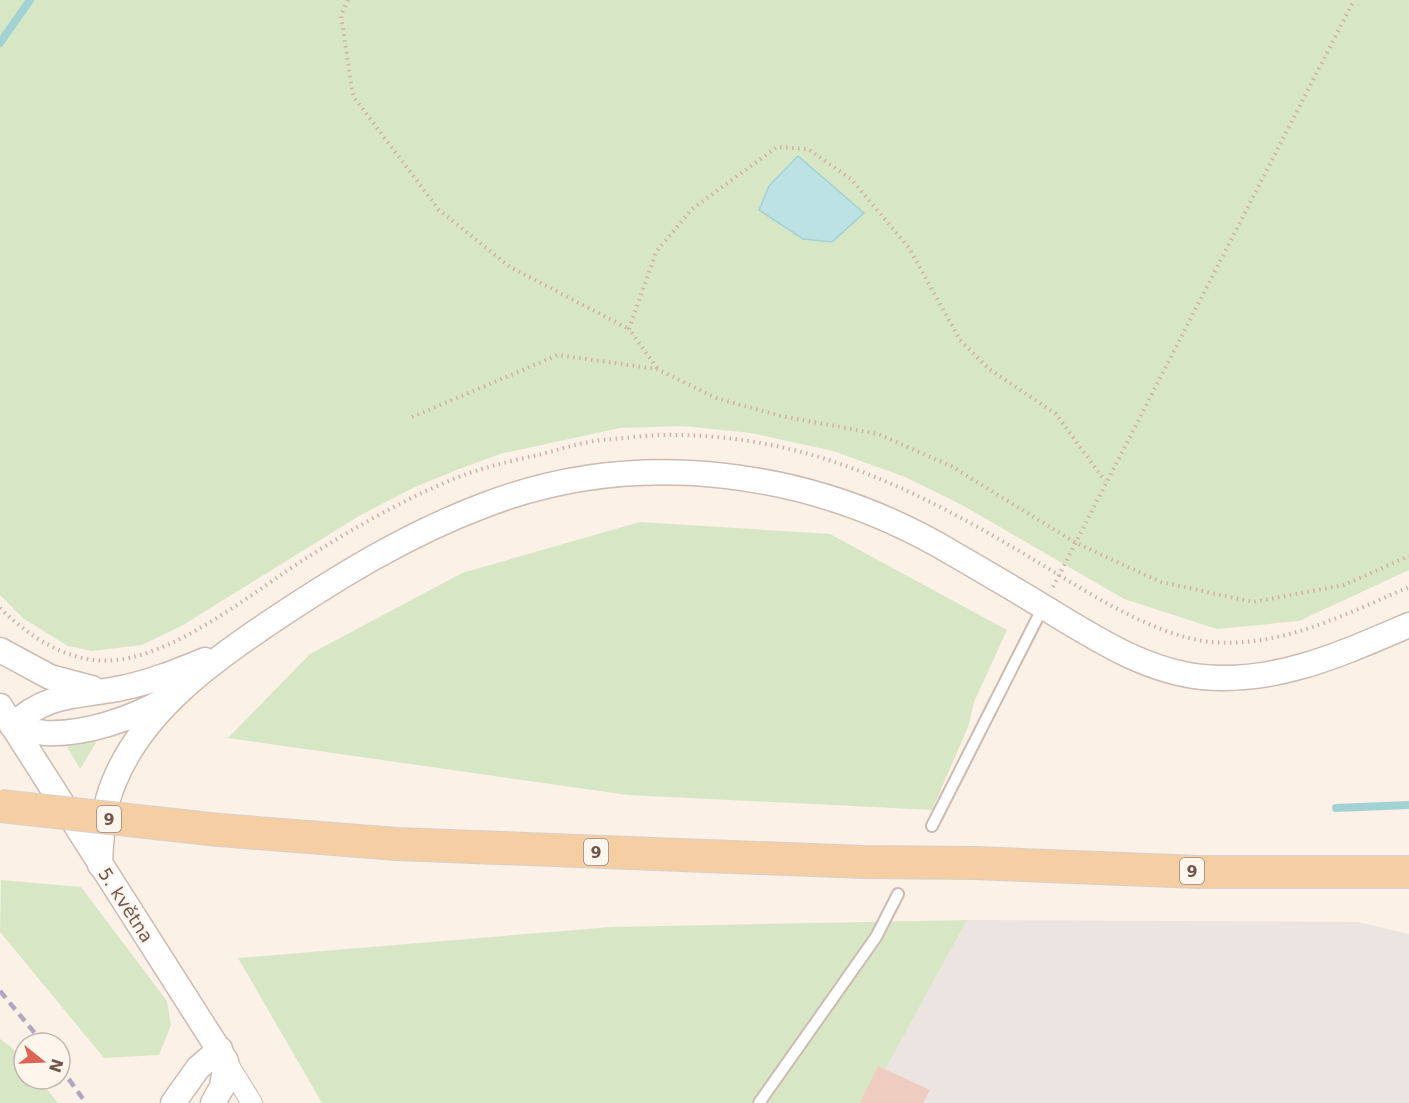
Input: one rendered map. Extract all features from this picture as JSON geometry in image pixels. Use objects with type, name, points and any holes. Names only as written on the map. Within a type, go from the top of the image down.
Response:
[{"type":"main road","name":"9","points":[[0,806],[219,830],[397,844],[1199,872],[1409,872]]},
{"type":"street","points":[[100,865],[102,828],[112,785],[134,744],[153,719],[180,691],[222,654],[335,580],[455,517],[488,503],[557,483],[649,472],[741,477],[821,495],[853,506],[949,551],[1102,642],[1146,663],[1187,675],[1219,678],[1264,676],[1311,666],[1409,625]]},
{"type":"street","points":[[0,650],[50,677],[103,691]]},
{"type":"street","points":[[6,716],[30,711],[50,700],[165,677],[222,654]]},
{"type":"street","points":[[6,716],[45,732],[82,729],[138,713],[180,691]]},
{"type":"street","name":"5. května","points":[[6,716],[252,1103]]},
{"type":"street","points":[[172,1103],[198,1068],[223,1055],[222,1087],[213,1103]]},
{"type":"lane","points":[[932,826],[1043,607]]},
{"type":"lane","points":[[759,1103],[876,937],[898,894]]},
{"type":"path","points":[[348,0],[341,15],[353,96],[439,210],[510,267],[628,328],[657,369]]},
{"type":"path","points":[[1043,607],[1105,481],[1354,0]]},
{"type":"path","points":[[628,328],[656,252],[692,209],[777,147],[808,149],[851,180],[909,248],[960,340],[989,369],[1056,414],[1105,481]]},
{"type":"path","points":[[412,417],[558,355],[657,369],[716,398],[781,417],[878,434],[951,466],[1076,543],[1161,582],[1253,602],[1344,585],[1409,556]]},
{"type":"path","points":[[0,608],[48,645],[83,659],[109,660],[141,655],[176,641],[377,516],[457,478],[478,470],[596,441],[678,434],[750,440],[796,450],[860,470],[949,509],[1059,575],[1157,628],[1213,642],[1241,642],[1292,634],[1409,587]]},
{"type":"shaded area","points":[[967,920],[1358,922],[1409,934],[1409,1103],[867,1103]]},
{"type":"green space","points":[[0,0],[1409,0],[1409,570],[1299,621],[1217,629],[1124,599],[962,505],[905,477],[833,451],[751,433],[683,426],[620,428],[500,454],[413,488],[359,516],[183,625],[142,645],[92,651],[68,646],[24,619],[0,595]]},
{"type":"green space","points":[[640,522],[830,534],[1007,630],[974,702],[968,727],[932,810],[628,795],[228,738],[310,654],[462,573]]},
{"type":"green space","points":[[90,737],[96,743],[80,769],[67,747]]},
{"type":"green space","points":[[1,880],[81,887],[167,1001],[171,1025],[159,1055],[104,1058],[0,932]]},
{"type":"green space","points":[[967,920],[867,1103],[322,1103],[238,958],[611,927]]},
{"type":"green space","points":[[0,1039],[12,1048],[12,1091],[48,1091],[58,1103],[0,1103]]},
{"type":"water","points":[[798,156],[864,213],[832,242],[803,239],[759,210],[769,186]]},
{"type":"building","points":[[878,1066],[930,1090],[923,1103],[860,1103]]},
{"type":"waterway","points":[[0,43],[30,0]]},
{"type":"waterway","points":[[1336,808],[1409,805]]},
{"type":"railway","points":[[0,991],[33,1031]]},
{"type":"railway","points":[[72,1084],[86,1103]]}]
